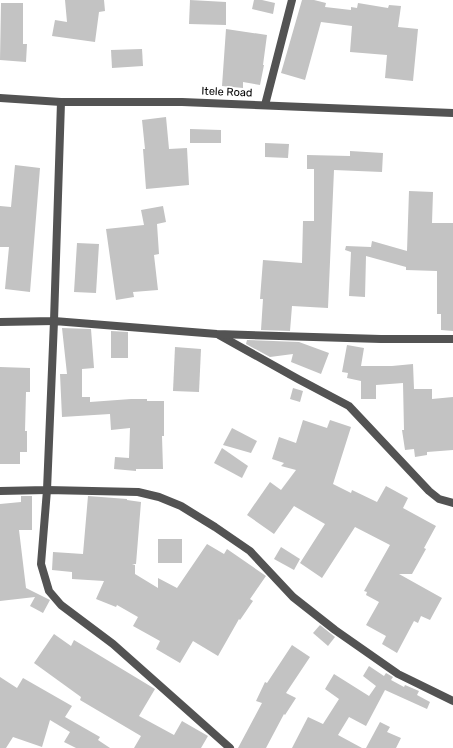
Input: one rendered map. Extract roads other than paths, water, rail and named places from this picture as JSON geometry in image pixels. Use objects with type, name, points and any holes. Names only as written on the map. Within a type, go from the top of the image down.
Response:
[{"type":"street","points":[[265,105],[292,0]]},
{"type":"street","name":"Itele Road","points":[[0,98],[61,102],[182,102],[453,112]]},
{"type":"street","points":[[61,102],[47,490],[41,564],[49,591],[61,605],[113,644],[230,748]]},
{"type":"street","points":[[0,322],[54,321],[217,334],[381,340],[453,339]]},
{"type":"street","points":[[217,334],[348,406],[429,491],[439,499],[453,503]]},
{"type":"street","points":[[0,491],[47,490],[138,492],[159,497],[181,506],[250,551],[293,596],[335,630],[398,674],[453,701]]}]
